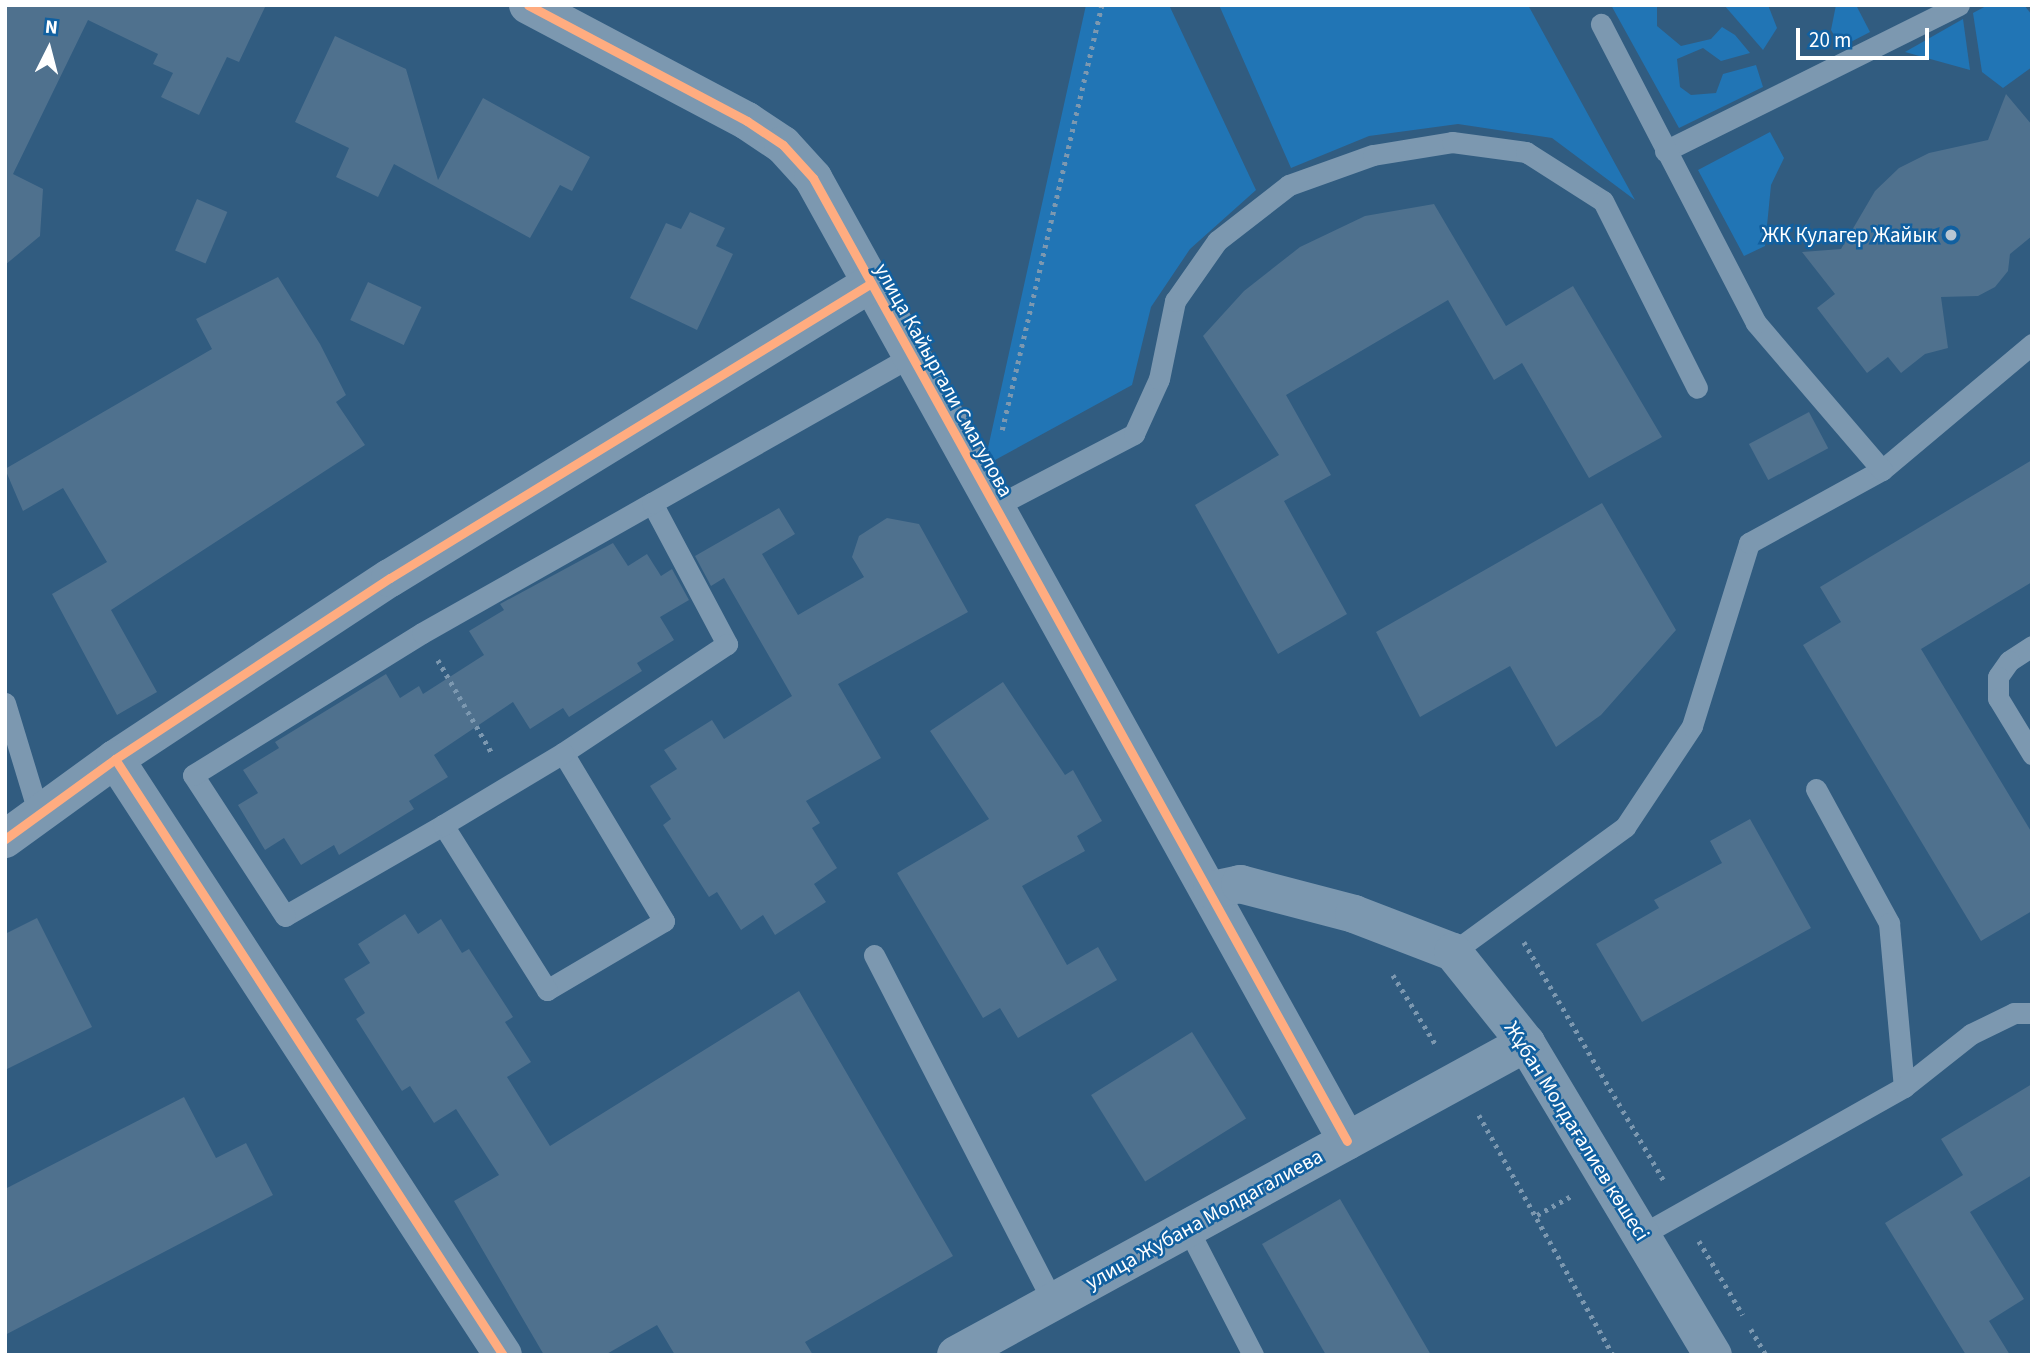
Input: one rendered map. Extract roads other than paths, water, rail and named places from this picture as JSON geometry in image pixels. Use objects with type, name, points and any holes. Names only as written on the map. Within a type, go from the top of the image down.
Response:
[{"type":"street","name":"улица Кайыргали Смагулова","points":[[528,5],[783,145],[813,178],[908,358],[1002,504],[1347,1142]]},
{"type":"street","points":[[5,839],[115,759],[390,578],[870,284]]},
{"type":"street","points":[[115,759],[503,1355]]},
{"type":"street","name":"Жұбан Молдағалиев көшесі","points":[[1212,890],[1240,884],[1354,914],[1453,952],[1527,1043],[1713,1355]]},
{"type":"street","name":"улица Жубана Молдагалиева","points":[[956,1355],[1527,1043]]},
{"type":"lane","points":[[1665,151],[1959,5]]},
{"type":"lane","points":[[1601,24],[1756,323],[1882,470]]},
{"type":"lane","points":[[1002,504],[1134,434],[1159,379],[1175,301],[1217,241],[1289,184],[1373,155],[1452,142],[1525,152],[1603,201],[1698,388]]},
{"type":"lane","points":[[1453,952],[1625,827],[1692,726],[1749,543],[1882,470],[2032,344]]},
{"type":"lane","points":[[652,503],[727,644],[563,753],[509,782],[443,825],[285,916],[193,775],[422,633],[908,358]]},
{"type":"lane","points":[[2032,646],[2008,661],[1998,677],[1998,698],[2032,754]]},
{"type":"lane","points":[[5,704],[39,815]]},
{"type":"lane","points":[[443,825],[547,990],[664,921],[563,753]]},
{"type":"lane","points":[[1816,789],[1889,923],[1904,1087]]},
{"type":"lane","points":[[874,956],[1053,1302]]},
{"type":"lane","points":[[1643,1234],[1904,1087],[1971,1034],[2014,1013],[2032,1013]]},
{"type":"lane","points":[[1188,1229],[1248,1353]]},
{"type":"place","name":"ЖК Кулагер Жайык","points":[[1951,235]]}]
